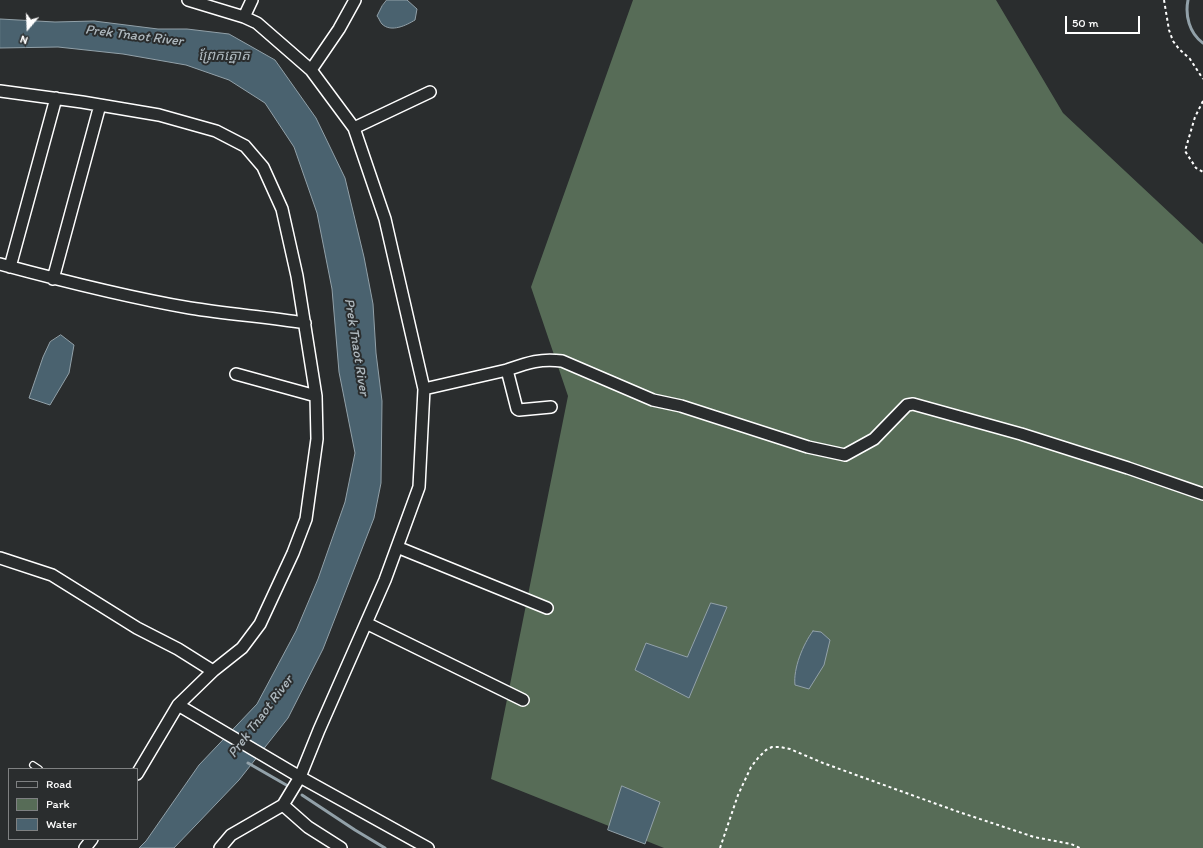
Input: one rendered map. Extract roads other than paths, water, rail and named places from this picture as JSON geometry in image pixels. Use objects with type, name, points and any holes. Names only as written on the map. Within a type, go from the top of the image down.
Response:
[{"type":"street","points":[[188,0],[244,17],[257,23],[311,70],[354,128],[385,219],[424,389],[419,487],[385,580],[300,777],[283,805],[231,835],[220,848]]},
{"type":"street","points":[[244,17],[252,0]]},
{"type":"street","points":[[311,70],[339,29],[355,0]]},
{"type":"street","points":[[0,91],[56,98],[159,115],[216,131],[245,146],[263,167],[282,209],[297,276],[316,396],[317,439],[306,519],[296,546],[260,624],[242,648],[213,671],[178,706],[138,772]]},
{"type":"street","points":[[354,128],[430,92]]},
{"type":"street","points":[[56,98],[5,265],[54,279],[190,308],[304,323]]},
{"type":"street","points":[[54,279],[100,105]]},
{"type":"street","points":[[424,389],[507,370],[530,362],[549,360],[562,361],[653,400],[681,406],[808,447],[844,455],[874,439],[907,405],[913,404],[1021,434],[1128,468],[1203,494]]},
{"type":"street","points":[[507,370],[517,408],[519,410],[551,407]]},
{"type":"street","points":[[236,374],[316,396]]},
{"type":"street","points":[[397,547],[547,608]]},
{"type":"street","points":[[0,558],[52,576],[137,628],[178,649],[213,671]]},
{"type":"street","points":[[366,623],[523,700]]},
{"type":"street","points":[[178,706],[208,722],[300,777],[428,848]]},
{"type":"street","points":[[283,805],[308,827],[341,848]]},
{"type":"street","points":[[85,848],[91,840]]},
{"type":"lane","points":[[33,765],[38,768]]},
{"type":"water","points":[[387,0],[407,0],[417,9],[415,20],[399,27],[386,27],[377,16]]},
{"type":"water","name":"ព្រែកត្នោត","points":[[0,19],[55,22],[94,21],[158,29],[187,29],[229,34],[275,60],[316,118],[345,178],[364,257],[373,304],[376,353],[382,401],[381,483],[374,518],[323,649],[288,718],[239,780],[174,848],[139,848],[146,841],[199,765],[257,704],[296,631],[318,579],[345,502],[355,453],[339,372],[332,289],[317,213],[294,147],[265,103],[229,80],[186,65],[123,54],[58,47],[0,48]]},
{"type":"water","points":[[61,335],[74,345],[69,373],[50,405],[29,398],[43,357],[50,342]]},
{"type":"water","points":[[711,603],[727,607],[689,698],[635,670],[646,643],[687,657]]},
{"type":"water","points":[[813,631],[821,632],[830,640],[824,665],[809,689],[795,685],[795,679],[797,664]]},
{"type":"water","points":[[622,786],[660,802],[645,844],[608,830]]},
{"type":"waterway","points":[[1188,0],[1187,12],[1191,29],[1203,43]]},
{"type":"waterway","points":[[248,763],[288,786]]},
{"type":"waterway","points":[[302,795],[385,848]]},
{"type":"water label","name":"Prek Tnaot River","points":[[134,36]]},
{"type":"water label","name":"Prek Tnaot River","points":[[356,347]]},
{"type":"water label","name":"Prek Tnaot River","points":[[261,717]]}]
